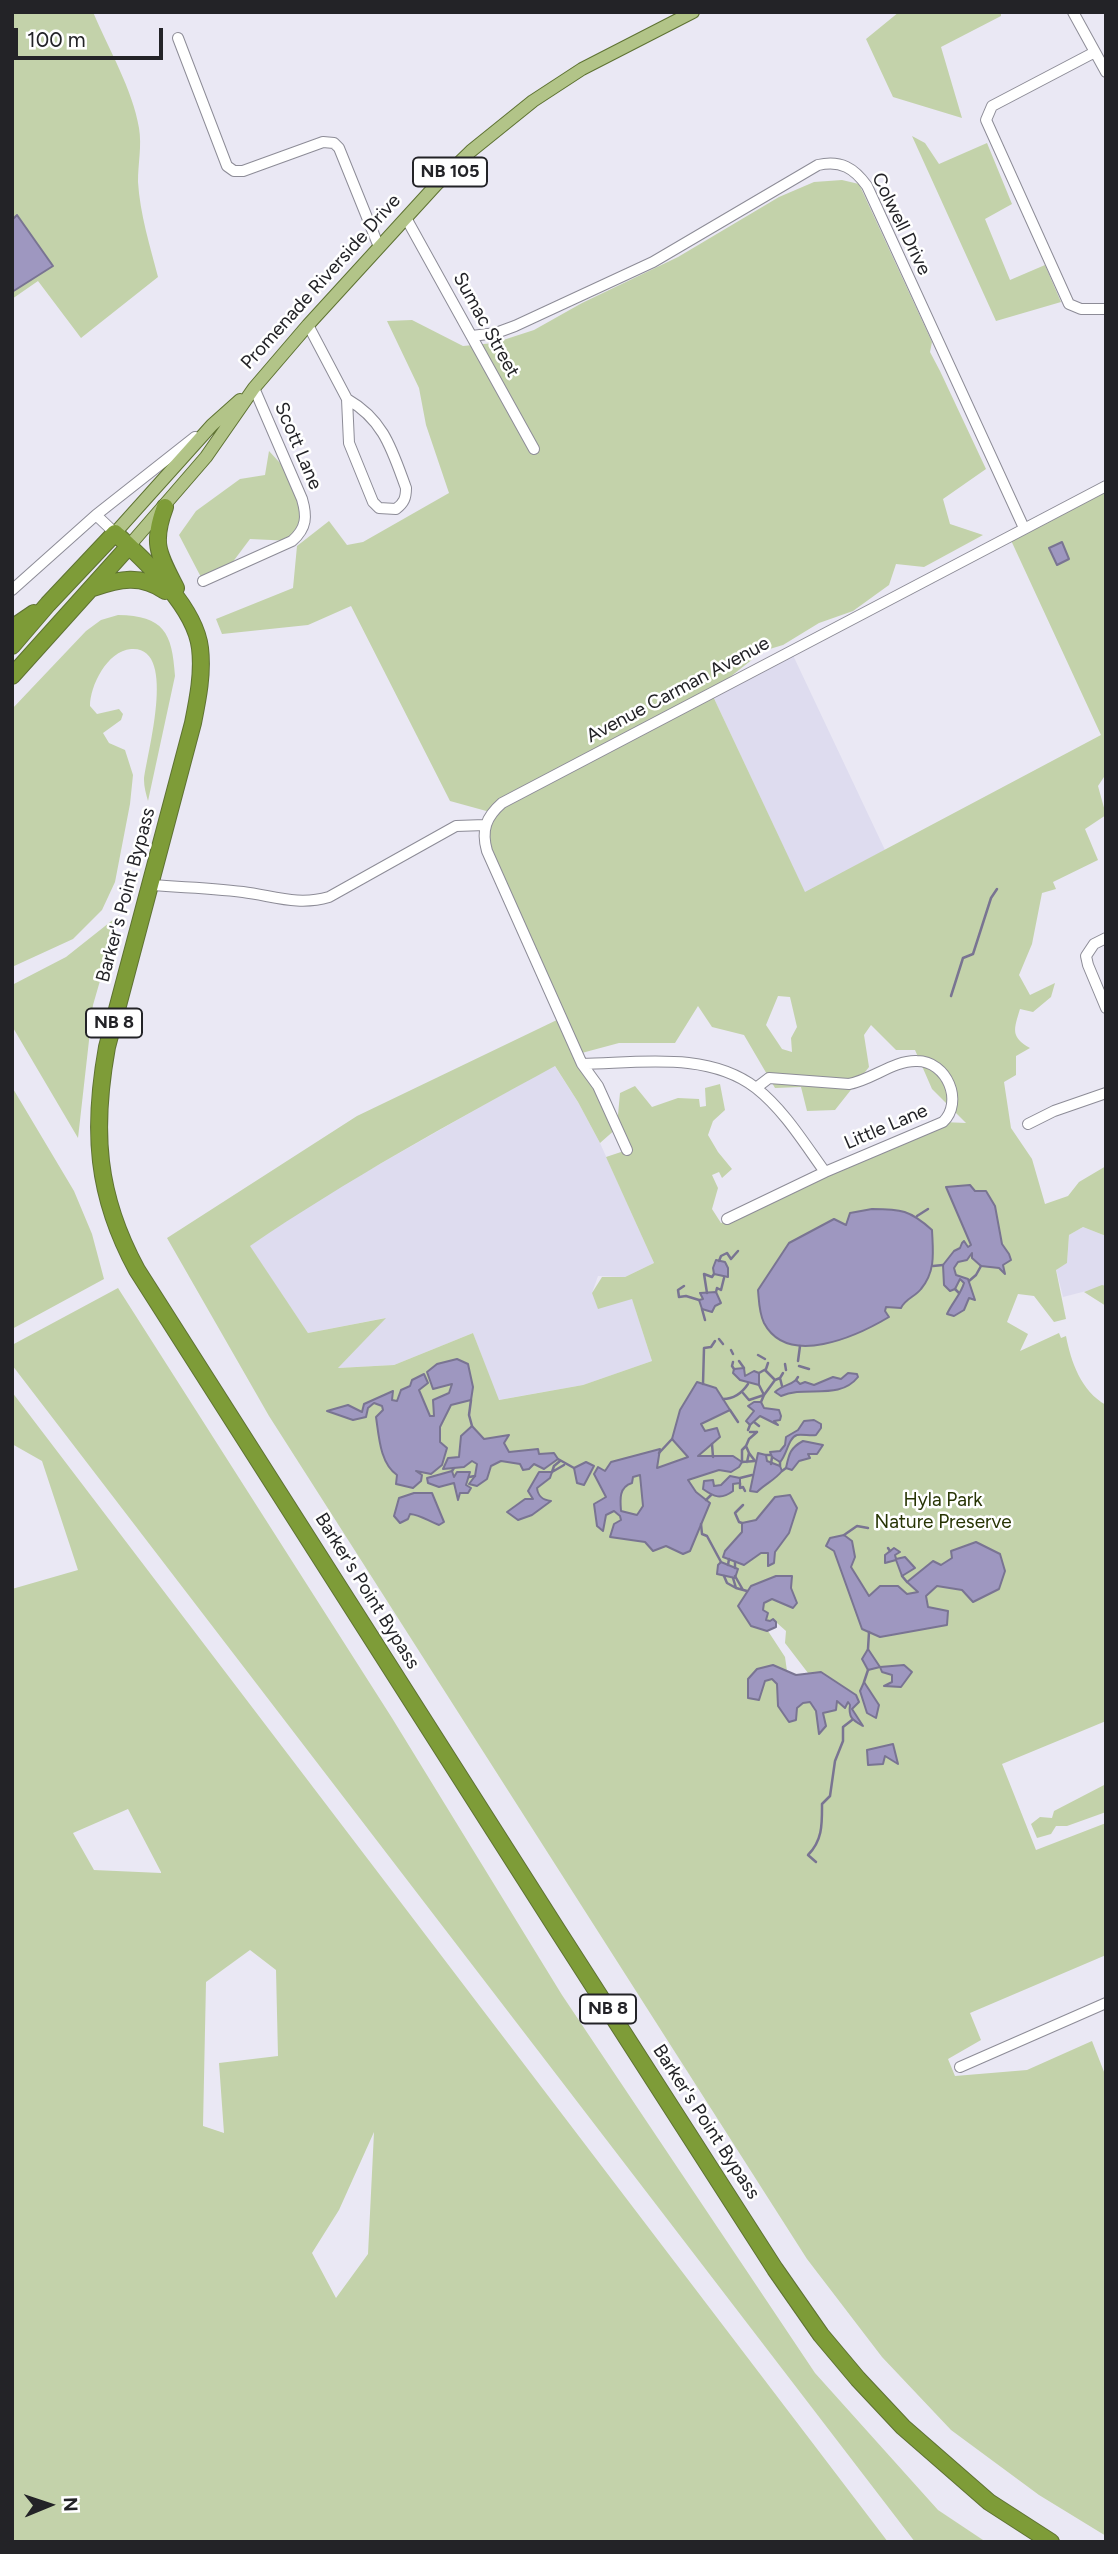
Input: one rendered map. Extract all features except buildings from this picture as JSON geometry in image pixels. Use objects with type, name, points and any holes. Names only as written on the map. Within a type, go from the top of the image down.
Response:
[{"type":"highway","points":[[165,507],[156,533],[158,547],[184,606]]},
{"type":"highway","name":"Barker's Point Bypass","points":[[115,533],[184,606],[194,624],[200,646],[198,695],[193,723],[107,1047],[98,1116],[103,1183],[123,1243],[551,1920],[775,2269],[821,2335],[903,2427],[989,2502],[1051,2542]]},
{"type":"highway","name":"Promenade Riverside Drive","points":[[12,646],[115,533]]},
{"type":"highway","name":"Promenade Riverside Drive","points":[[12,676],[129,546]]},
{"type":"highway","points":[[91,589],[114,581],[144,580],[156,585],[184,606]]},
{"type":"highway","points":[[12,628],[48,604]]},
{"type":"main road","name":"Promenade Riverside Drive","points":[[129,546],[206,457],[254,388],[308,325],[471,150],[533,101],[582,69],[693,12]]},
{"type":"main road","name":"Promenade Riverside Drive","points":[[115,533],[212,425],[254,388]]},
{"type":"street","points":[[1073,12],[1106,72]]},
{"type":"street","points":[[178,38],[227,166],[234,171],[243,171],[323,142],[334,143],[339,148],[379,247]]},
{"type":"street","points":[[1096,52],[992,106],[986,120],[1069,304],[1080,309],[1106,309]]},
{"type":"street","name":"Colwell Drive","points":[[472,336],[496,333],[540,315],[653,262],[818,165],[831,162],[842,164],[852,169],[867,186],[1024,528]]},
{"type":"street","name":"Sumac Street","points":[[406,218],[534,449]]},
{"type":"street","points":[[308,325],[347,399],[349,443],[373,502],[379,508],[396,509],[403,505],[406,488],[388,440],[364,408],[347,399]]},
{"type":"street","name":"Scott Lane","points":[[203,581],[292,541],[300,534],[306,522],[302,499],[254,388]]},
{"type":"street","points":[[12,590],[96,515],[212,425]]},
{"type":"street","name":"Avenue Carman Avenue","points":[[485,825],[491,812],[502,803],[1106,486]]},
{"type":"street","points":[[96,515],[115,533]]},
{"type":"street","points":[[150,885],[245,892],[294,902],[314,901],[329,897],[456,826],[485,825],[483,838],[487,851],[582,1064],[598,1086],[627,1150]]},
{"type":"street","points":[[1106,938],[1094,944],[1086,956],[1106,1008]]},
{"type":"street","name":"Little Lane","points":[[727,1219],[825,1172],[943,1122],[949,1116],[954,1101],[953,1093],[939,1070],[933,1065],[917,1061],[849,1084],[769,1079],[756,1088]]},
{"type":"street","points":[[582,1064],[703,1065],[720,1069],[756,1088],[782,1115],[825,1172]]},
{"type":"street","points":[[1028,1124],[1055,1111],[1106,1093]]},
{"type":"street","points":[[960,2067],[1106,2003]]},
{"type":"shaded area","points":[[17,215],[53,266],[12,292],[12,220]]},
{"type":"shaded area","points":[[1062,542],[1069,559],[1057,565],[1049,548]]},
{"type":"shaded area","points":[[791,651],[885,850],[805,893],[711,692]]},
{"type":"shaded area","points":[[554,1065],[600,1143],[654,1263],[625,1277],[598,1276],[592,1293],[632,1298],[652,1361],[583,1385],[498,1400],[473,1333],[394,1365],[337,1368],[385,1318],[308,1333],[249,1246],[320,1198]]},
{"type":"shaded area","points":[[970,1185],[975,1191],[986,1191],[995,1206],[1002,1244],[1011,1260],[1003,1265],[1005,1274],[999,1268],[981,1266],[972,1258],[972,1253],[967,1260],[958,1262],[954,1268],[956,1275],[968,1279],[975,1300],[969,1298],[964,1310],[954,1316],[947,1314],[964,1283],[960,1279],[955,1289],[950,1291],[944,1285],[943,1265],[964,1241],[968,1247],[971,1245],[946,1187]]},
{"type":"shaded area","points":[[872,1209],[905,1212],[932,1230],[931,1268],[921,1289],[901,1308],[886,1307],[885,1311],[889,1317],[842,1339],[806,1346],[789,1344],[775,1336],[762,1319],[758,1290],[789,1243],[834,1219],[846,1225],[850,1213]]},
{"type":"shaded area","points":[[1083,1227],[1106,1236],[1106,1286],[1063,1297],[1056,1269],[1067,1263],[1069,1235]]},
{"type":"shaded area","points":[[716,1260],[725,1262],[728,1277],[714,1274]]},
{"type":"shaded area","points":[[716,1292],[721,1303],[715,1306],[712,1312],[702,1309],[699,1300],[703,1299],[700,1293]]},
{"type":"shaded area","points":[[457,1359],[468,1364],[473,1387],[471,1400],[451,1405],[440,1427],[440,1442],[447,1448],[442,1465],[431,1474],[416,1471],[422,1475],[421,1481],[413,1488],[396,1484],[397,1475],[384,1457],[376,1417],[383,1410],[382,1406],[374,1403],[368,1408],[366,1417],[353,1420],[327,1411],[348,1405],[362,1412],[364,1404],[393,1391],[392,1400],[397,1401],[401,1390],[424,1374],[428,1383],[419,1390],[430,1416],[434,1416],[433,1400],[449,1393],[452,1384],[433,1389],[427,1372],[437,1364]]},
{"type":"shaded area","points":[[744,1368],[745,1376],[754,1371],[759,1373],[759,1385],[740,1380],[733,1373],[734,1369]]},
{"type":"shaded area","points":[[848,1373],[857,1374],[858,1377],[841,1389],[781,1396],[775,1392],[796,1380],[800,1384],[805,1382],[814,1385],[833,1377],[841,1379]]},
{"type":"shaded area","points":[[697,1382],[716,1388],[730,1410],[701,1424],[705,1431],[717,1428],[720,1437],[698,1456],[733,1456],[742,1462],[731,1472],[719,1470],[688,1480],[696,1492],[710,1503],[690,1551],[683,1554],[666,1546],[653,1551],[645,1542],[610,1537],[614,1524],[621,1520],[620,1516],[614,1511],[606,1515],[603,1531],[597,1526],[594,1504],[606,1497],[594,1474],[598,1467],[605,1471],[611,1462],[660,1449],[657,1468],[688,1457],[672,1439],[680,1410]],"holes":[[[640,1475],[643,1506],[637,1515],[621,1511],[623,1490],[632,1483],[633,1477]]]},
{"type":"shaded area","points":[[761,1402],[764,1408],[779,1410],[780,1420],[774,1421],[778,1425],[760,1416],[750,1425],[746,1421],[754,1411],[748,1406]]},
{"type":"shaded area","points":[[814,1420],[821,1424],[816,1435],[797,1435],[780,1462],[772,1457],[770,1452],[780,1451],[785,1445],[786,1437],[798,1430],[804,1421]]},
{"type":"shaded area","points":[[472,1426],[484,1439],[509,1435],[504,1443],[509,1452],[538,1449],[539,1454],[554,1453],[558,1459],[544,1469],[534,1464],[523,1470],[520,1464],[501,1461],[491,1466],[487,1479],[477,1486],[469,1484],[475,1476],[477,1464],[472,1461],[464,1467],[443,1469],[448,1458],[459,1457],[461,1436]]},
{"type":"shaded area","points":[[803,1441],[823,1445],[817,1454],[808,1454],[810,1458],[799,1461],[792,1470],[786,1468],[791,1452]]},
{"type":"shaded area","points":[[758,1453],[766,1455],[767,1461],[780,1466],[782,1471],[757,1492],[750,1491]]},
{"type":"shaded area","points":[[586,1462],[594,1466],[584,1485],[577,1483],[574,1468]]},
{"type":"shaded area","points":[[452,1471],[454,1477],[457,1472],[470,1472],[466,1485],[471,1488],[468,1493],[460,1493],[458,1500],[454,1483],[439,1487],[428,1483],[427,1478]]},
{"type":"shaded area","points":[[539,1472],[552,1472],[550,1478],[537,1488],[541,1498],[551,1501],[532,1515],[518,1520],[507,1512],[525,1499],[533,1499],[528,1491]]},
{"type":"shaded area","points":[[730,1476],[740,1478],[740,1483],[733,1484],[733,1491],[725,1496],[711,1494],[703,1489],[704,1481],[713,1480],[714,1486],[721,1485]]},
{"type":"shaded area","points":[[414,1493],[432,1493],[444,1522],[439,1525],[410,1514],[408,1519],[400,1523],[394,1516],[399,1498]]},
{"type":"shaded area","points":[[790,1495],[797,1508],[789,1533],[775,1552],[774,1563],[768,1566],[768,1553],[761,1553],[744,1565],[723,1557],[742,1532],[742,1523],[756,1520],[775,1497]]},
{"type":"shaded area","points":[[844,1535],[852,1541],[855,1557],[851,1567],[869,1596],[880,1586],[898,1586],[907,1594],[918,1592],[907,1582],[933,1561],[941,1565],[952,1558],[951,1551],[976,1542],[1000,1554],[1005,1571],[999,1589],[973,1602],[962,1590],[937,1586],[926,1596],[928,1607],[948,1611],[947,1625],[880,1637],[862,1629],[834,1551],[826,1546],[830,1538]]},
{"type":"shaded area","points":[[894,1548],[900,1552],[895,1555],[896,1559],[905,1557],[915,1568],[902,1576],[896,1560],[885,1563],[885,1555]]},
{"type":"shaded area","points":[[721,1562],[738,1569],[735,1578],[717,1574]]},
{"type":"shaded area","points":[[776,1576],[792,1576],[791,1588],[797,1603],[793,1608],[772,1599],[764,1603],[763,1610],[768,1613],[766,1620],[773,1619],[776,1627],[767,1631],[751,1626],[738,1606],[751,1586]]},
{"type":"shaded area","points":[[868,1649],[880,1667],[868,1670],[862,1659]]},
{"type":"shaded area","points":[[773,1665],[796,1675],[821,1672],[856,1695],[859,1702],[852,1709],[863,1726],[852,1718],[848,1702],[845,1708],[837,1701],[836,1710],[823,1713],[826,1726],[819,1734],[816,1711],[810,1702],[797,1708],[796,1720],[789,1722],[778,1706],[777,1684],[772,1679],[765,1681],[759,1700],[748,1698],[748,1679],[757,1669]]},
{"type":"shaded area","points":[[904,1665],[912,1672],[901,1687],[884,1686],[892,1682],[892,1675],[882,1672],[880,1667]]},
{"type":"shaded area","points":[[864,1682],[879,1705],[876,1718],[867,1713],[860,1691]]},
{"type":"shaded area","points":[[893,1744],[898,1764],[885,1756],[883,1764],[868,1765],[867,1750]]},
{"type":"green space","points":[[12,12],[93,12],[126,84],[139,128],[139,194],[158,277],[81,338],[38,281],[12,299]]},
{"type":"green space","points":[[899,12],[1001,12],[1001,16],[941,47],[962,118],[893,97],[866,39]]},
{"type":"green space","points":[[912,136],[925,143],[939,164],[987,143],[1012,204],[985,219],[1010,280],[1045,265],[1061,302],[996,321]]},
{"type":"green space","name":"Hyla Park Nature Preserve","points":[[842,180],[859,184],[932,342],[930,352],[986,469],[943,499],[950,524],[983,535],[924,567],[896,564],[889,585],[853,611],[819,623],[783,645],[763,651],[711,692],[805,892],[1101,735],[1009,536],[1106,486],[1106,774],[1098,786],[1106,815],[1085,829],[1098,860],[1053,882],[1056,889],[1042,893],[1032,944],[1019,975],[1030,995],[1055,983],[1051,997],[1033,1012],[1020,1009],[1016,1036],[1030,1048],[1016,1056],[1016,1075],[1004,1082],[1011,1128],[1032,1159],[1045,1204],[1068,1196],[1079,1182],[1106,1166],[1106,1236],[1083,1227],[1069,1235],[1067,1263],[1056,1270],[1066,1319],[1054,1322],[1034,1296],[1018,1294],[1007,1322],[1028,1334],[1020,1351],[1059,1333],[1061,1338],[1066,1336],[1078,1375],[1090,1392],[1106,1405],[1106,1721],[1002,1764],[1036,1850],[1106,1823],[1106,1955],[970,2013],[981,2040],[948,2059],[955,2076],[1027,2070],[1092,2041],[1106,2077],[1106,2536],[1039,2495],[951,2430],[882,2357],[807,2259],[269,1416],[167,1238],[357,1116],[561,1018],[487,851],[490,812],[450,801],[351,606],[308,625],[222,634],[216,619],[293,588],[297,546],[329,521],[347,545],[363,542],[449,493],[426,425],[419,388],[387,321],[412,320],[463,346],[494,343],[534,330],[582,303],[678,257],[779,197],[814,182]],"holes":[[[778,996],[790,997],[797,1027],[791,1038],[792,1052],[782,1049],[766,1025]],[[698,1006],[712,1027],[744,1035],[775,1088],[801,1087],[807,1111],[835,1110],[869,1067],[864,1035],[871,1025],[896,1050],[915,1050],[932,1089],[966,1123],[943,1122],[721,1223],[712,1209],[718,1188],[712,1175],[719,1172],[722,1178],[732,1169],[708,1135],[713,1121],[725,1110],[720,1084],[705,1088],[706,1106],[700,1107],[699,1099],[678,1098],[652,1107],[635,1086],[620,1093],[617,1126],[578,1054],[619,1043],[675,1043]],[[555,1066],[600,1143],[617,1128],[627,1150],[606,1157],[654,1263],[625,1277],[602,1277],[592,1293],[598,1309],[632,1299],[652,1361],[583,1385],[499,1400],[473,1333],[394,1365],[338,1368],[386,1318],[308,1333],[250,1246],[439,1130]],[[777,1623],[786,1631],[785,1643],[808,1673],[821,1672],[844,1687],[860,1724],[852,1720],[848,1701],[837,1701],[823,1713],[819,1733],[816,1711],[810,1702],[796,1708],[778,1706],[777,1684],[772,1679],[765,1681],[773,1665],[787,1671],[785,1657],[768,1631],[776,1627]]]},
{"type":"green space","points":[[269,451],[292,476],[306,511],[292,541],[250,539],[226,571],[203,581],[179,535],[196,511],[240,479],[265,475]]},
{"type":"green space","points":[[118,615],[146,619],[163,629],[174,661],[175,676],[148,801],[144,780],[157,682],[154,664],[145,652],[131,649],[122,651],[107,663],[93,689],[90,706],[97,714],[119,709],[123,714],[121,720],[103,733],[109,743],[125,750],[133,775],[115,882],[102,910],[73,939],[12,967],[12,709],[86,631],[101,620]]},
{"type":"green space","points":[[119,915],[93,1005],[78,1138],[12,1026],[12,985],[66,957]]},
{"type":"green space","points":[[12,1087],[74,1191],[92,1234],[104,1279],[12,1329]]},
{"type":"green space","points":[[1106,1286],[1106,1306],[1084,1292]]},
{"type":"green space","points":[[118,1288],[392,1718],[562,1995],[815,2373],[938,2510],[986,2542],[915,2542],[12,1365],[12,1345]]},
{"type":"green space","points":[[12,1392],[888,2542],[12,2542],[12,1589],[78,1570],[42,1461],[12,1444]],"holes":[[[128,1809],[161,1872],[161,1873],[94,1870],[73,1833]],[[250,1950],[276,1970],[278,2056],[219,2063],[224,2133],[203,2126],[206,1982]],[[374,2132],[368,2254],[336,2298],[312,2253],[339,2210]]]},
{"type":"green space","points":[[1106,1784],[1106,1812],[1067,1826],[1056,1826],[1051,1834],[1037,1838],[1031,1824],[1040,1817],[1052,1818],[1054,1811]]},
{"type":"waterway","points":[[951,996],[963,958],[973,954],[991,898],[997,889]]},
{"type":"waterway","points":[[917,1216],[928,1209]]},
{"type":"waterway","points":[[719,1261],[721,1256],[727,1253],[731,1259],[738,1251]]},
{"type":"waterway","points":[[933,1266],[943,1265]]},
{"type":"waterway","points":[[969,1281],[981,1266]]},
{"type":"waterway","points":[[707,1293],[704,1274],[712,1277],[714,1274]]},
{"type":"waterway","points":[[716,1292],[717,1288],[721,1290],[724,1278]]},
{"type":"waterway","points":[[684,1286],[678,1290],[679,1297],[699,1300]]},
{"type":"waterway","points":[[955,1289],[959,1293]]},
{"type":"waterway","points":[[702,1309],[705,1320]]},
{"type":"waterway","points":[[719,1339],[723,1344]]},
{"type":"waterway","points":[[703,1384],[704,1348],[711,1347],[715,1341]]},
{"type":"waterway","points":[[798,1361],[800,1346]]},
{"type":"waterway","points":[[731,1350],[733,1354]]},
{"type":"waterway","points":[[758,1355],[765,1359]]},
{"type":"waterway","points":[[739,1361],[744,1368]]},
{"type":"waterway","points":[[733,1362],[734,1369]]},
{"type":"waterway","points":[[759,1373],[766,1369],[768,1363]]},
{"type":"waterway","points":[[785,1364],[786,1370]]},
{"type":"waterway","points":[[799,1366],[809,1369]]},
{"type":"waterway","points":[[765,1370],[775,1380],[780,1378]]},
{"type":"waterway","points":[[782,1386],[780,1378],[783,1373]]},
{"type":"waterway","points":[[743,1393],[749,1400],[764,1395],[775,1380]]},
{"type":"waterway","points":[[723,1399],[738,1395],[748,1384]]},
{"type":"waterway","points":[[759,1385],[764,1395],[761,1402]]},
{"type":"waterway","points":[[471,1400],[469,1415],[472,1426]]},
{"type":"waterway","points":[[730,1410],[738,1422]]},
{"type":"waterway","points":[[754,1422],[759,1426]]},
{"type":"waterway","points":[[748,1430],[750,1425]]},
{"type":"waterway","points":[[750,1432],[757,1432]]},
{"type":"waterway","points":[[747,1462],[749,1453],[746,1446],[757,1432]]},
{"type":"waterway","points":[[659,1453],[672,1439]]},
{"type":"waterway","points":[[712,1444],[713,1457]]},
{"type":"waterway","points":[[746,1446],[742,1450],[742,1462],[755,1461],[749,1453]]},
{"type":"waterway","points":[[766,1455],[771,1455]]},
{"type":"waterway","points":[[771,1464],[772,1457]]},
{"type":"waterway","points":[[558,1459],[574,1468]]},
{"type":"waterway","points":[[552,1472],[560,1461]]},
{"type":"waterway","points":[[552,1472],[564,1465]]},
{"type":"waterway","points":[[782,1471],[786,1468]]},
{"type":"waterway","points":[[740,1478],[752,1475]]},
{"type":"waterway","points":[[469,1477],[475,1476]]},
{"type":"waterway","points":[[740,1483],[740,1488],[743,1487],[745,1491]]},
{"type":"waterway","points":[[706,1500],[711,1495]]},
{"type":"waterway","points":[[742,1523],[735,1513],[743,1505]]},
{"type":"waterway","points":[[701,1524],[702,1534],[707,1536],[721,1562]]},
{"type":"waterway","points":[[844,1535],[857,1526],[868,1528]]},
{"type":"waterway","points":[[728,1565],[729,1559]]},
{"type":"waterway","points":[[735,1562],[735,1568]]},
{"type":"waterway","points":[[724,1576],[727,1583],[736,1588]]},
{"type":"waterway","points":[[735,1576],[743,1590]]},
{"type":"waterway","points":[[902,1576],[907,1582]]},
{"type":"waterway","points":[[733,1578],[736,1588],[747,1591]]},
{"type":"waterway","points":[[868,1649],[869,1632]]},
{"type":"waterway","points":[[864,1682],[868,1670]]},
{"type":"waterway","points":[[816,1862],[808,1855],[819,1837],[822,1804],[830,1796],[835,1761],[843,1741],[843,1727],[852,1720]]}]
